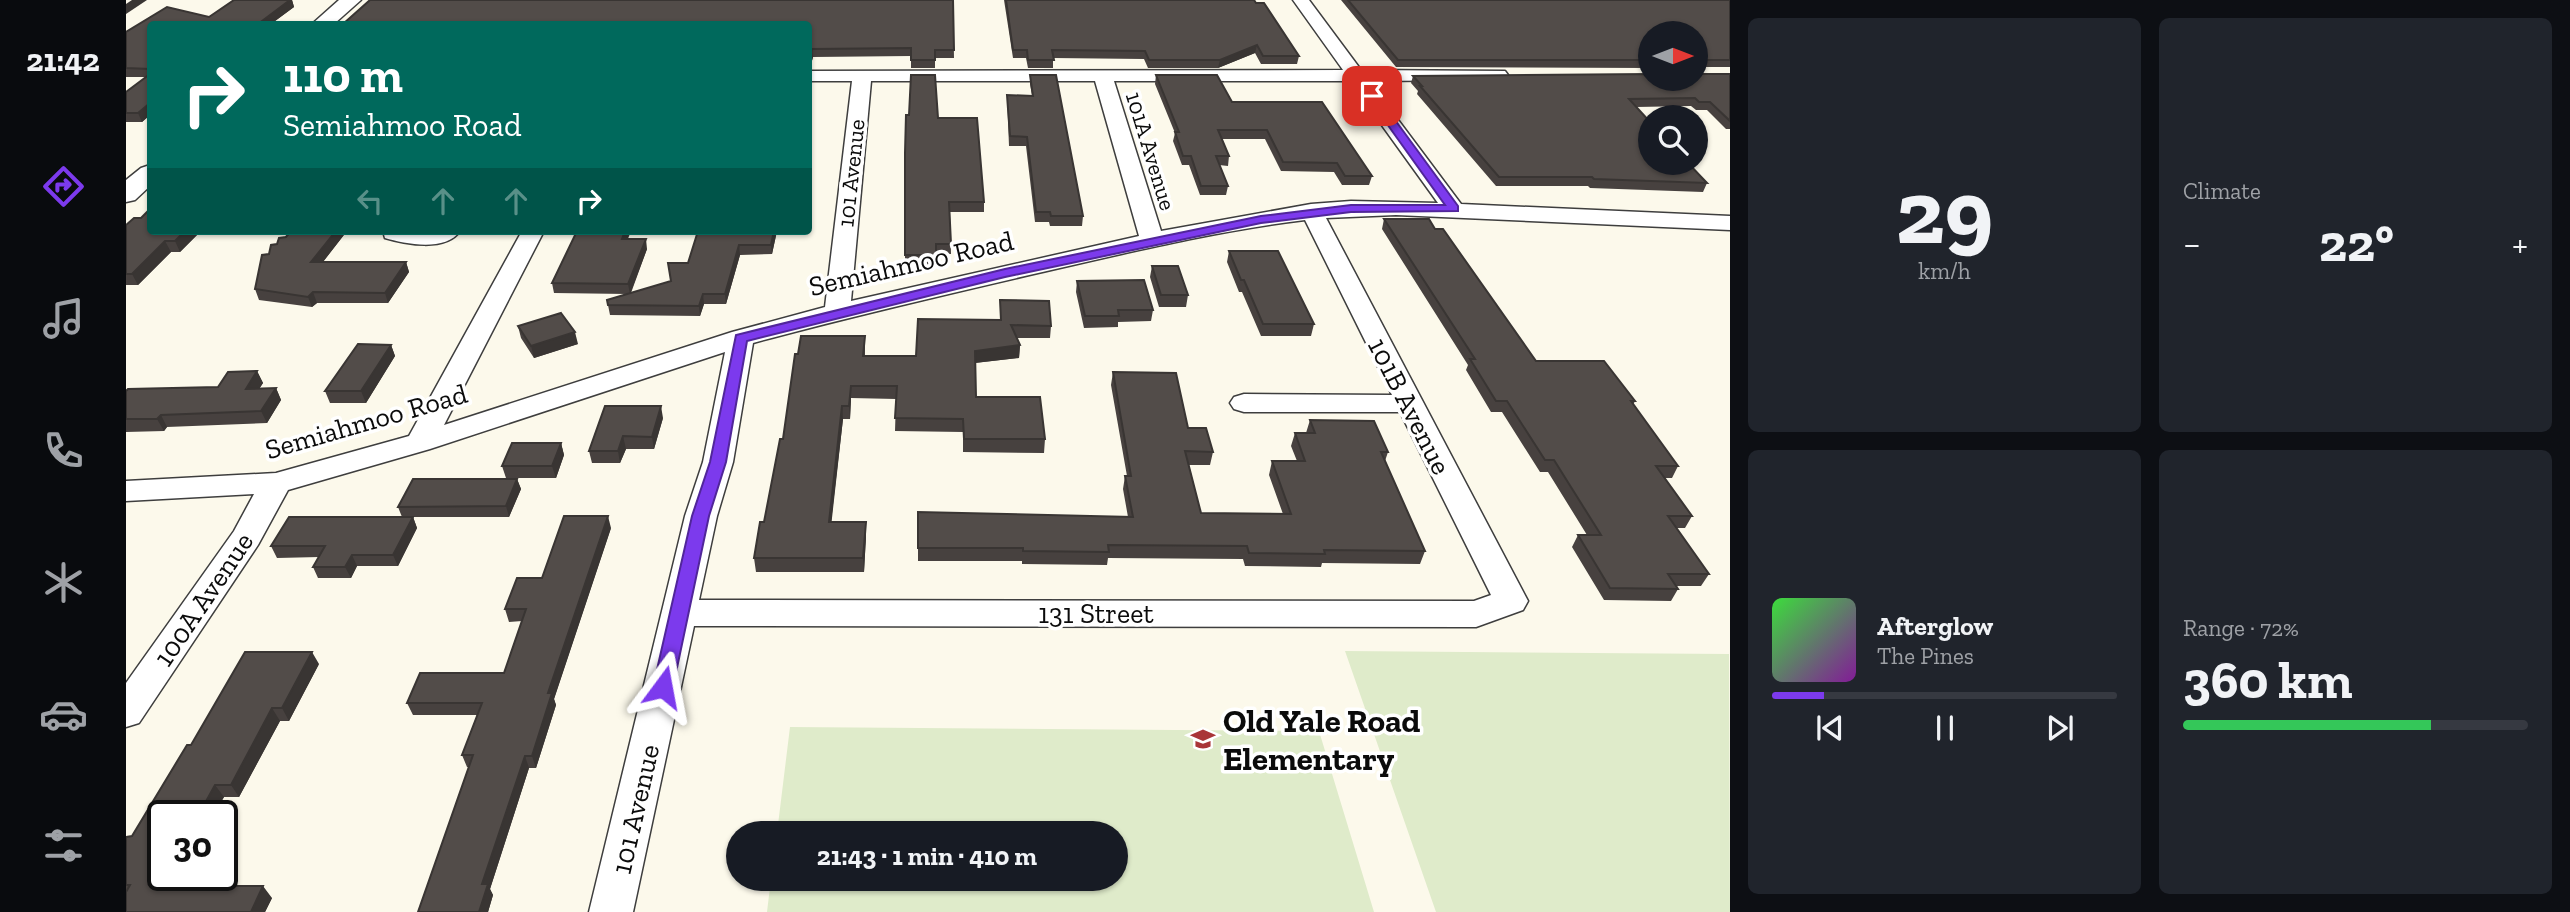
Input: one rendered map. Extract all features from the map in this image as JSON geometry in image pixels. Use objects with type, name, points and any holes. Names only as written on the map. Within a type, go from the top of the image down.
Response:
[{"type":"street","points":[[326,21],[351,0]]},
{"type":"street","points":[[1301,0],[1453,209]]},
{"type":"street","points":[[812,76],[1512,75]]},
{"type":"street","name":"101 Avenue","points":[[837,312],[862,76]]},
{"type":"street","name":"101A Avenue","points":[[1103,76],[1152,240]]},
{"type":"street","points":[[126,194],[141,174]]},
{"type":"street","name":"Semiahmoo Road","points":[[126,492],[276,483],[420,442],[741,338],[837,312],[1152,240],[1311,211],[1351,208],[1453,209],[1730,223]]},
{"type":"street","name":"101B Avenue","points":[[1311,211],[1511,601]]},
{"type":"street","points":[[398,235],[442,235]]},
{"type":"street","points":[[420,442],[531,235]]},
{"type":"street","name":"101 Avenue","points":[[611,912],[701,516],[718,462],[741,338]]},
{"type":"street","points":[[1244,403],[1409,404]]},
{"type":"street","name":"100A Avenue","points":[[126,712],[247,537],[276,483]]},
{"type":"street","name":"131 Street","points":[[680,613],[1476,614],[1511,601]]},
{"type":"green space","points":[[1345,651],[1729,654],[1730,912],[1436,912]]},
{"type":"green space","points":[[790,727],[1319,731],[1374,912],[767,912],[770,891],[1128,891],[1128,821],[778,821]]},
{"type":"building","points":[[234,0],[290,0],[262,21],[147,21],[147,69],[126,68],[126,32],[167,7],[209,17]]},
{"type":"building","points":[[370,0],[953,0],[954,50],[935,50],[935,60],[911,60],[911,48],[812,49],[812,21],[346,21]]},
{"type":"building","points":[[1006,0],[1254,0],[1256,3],[1264,3],[1299,56],[1263,56],[1257,45],[1220,60],[1149,60],[1145,51],[1052,50],[1054,60],[1028,60],[1027,50],[1013,50]]},
{"type":"building","points":[[1348,0],[1730,0],[1730,60],[1708,60],[1708,21],[1638,21],[1638,60],[1398,60]]},
{"type":"building","points":[[1638,74],[1638,91],[1708,91],[1708,74],[1730,74],[1730,121],[1710,102],[1699,102],[1695,98],[1629,99],[1638,109],[1638,175],[1699,175],[1707,183],[1592,177],[1499,177],[1413,76]]},
{"type":"building","points":[[911,75],[935,75],[938,118],[977,118],[984,202],[949,202],[951,244],[936,244],[936,255],[905,255],[906,115],[909,115]]},
{"type":"building","points":[[1030,75],[1056,75],[1083,216],[1051,216],[1050,212],[1036,212],[1027,137],[1010,136],[1007,95],[1033,96]]},
{"type":"building","points":[[1156,75],[1217,75],[1232,102],[1322,102],[1372,176],[1345,176],[1337,163],[1283,162],[1267,130],[1218,130],[1229,156],[1216,156],[1228,186],[1201,186],[1191,156],[1183,156],[1175,132],[1179,132]]},
{"type":"building","points":[[147,76],[147,106],[138,113],[126,113],[126,92]]},
{"type":"building","points":[[147,212],[147,235],[181,235],[175,241],[165,241],[132,274],[126,274],[126,225],[134,218],[141,218]]},
{"type":"building","points":[[1384,219],[1429,219],[1435,229],[1443,229],[1536,361],[1604,361],[1635,401],[1631,401],[1678,466],[1656,466],[1692,516],[1668,516],[1709,574],[1668,574],[1678,589],[1610,588],[1578,535],[1601,535],[1554,460],[1545,460],[1507,401],[1496,401],[1470,359],[1475,359]]},
{"type":"building","points":[[333,235],[311,262],[406,262],[385,293],[313,292],[308,297],[255,289],[262,255],[269,254],[271,245],[277,244],[279,238]]},
{"type":"building","points":[[575,235],[624,235],[622,239],[646,239],[628,284],[552,283]]},
{"type":"building","points":[[697,235],[773,235],[771,245],[739,245],[725,294],[703,294],[699,306],[608,305],[607,300],[671,281],[668,263],[688,263]]},
{"type":"building","points":[[1229,251],[1278,251],[1314,324],[1263,324]]},
{"type":"building","points":[[1152,266],[1178,266],[1188,295],[1161,295]]},
{"type":"building","points":[[1144,280],[1153,310],[1118,310],[1119,316],[1085,316],[1077,281]]},
{"type":"building","points":[[1000,300],[1049,301],[1051,326],[1011,325],[1020,345],[975,351],[976,397],[1040,397],[1045,439],[964,439],[963,419],[895,418],[897,386],[851,386],[849,406],[842,406],[829,522],[866,522],[863,558],[754,558],[780,439],[783,439],[795,354],[798,354],[801,336],[865,336],[863,356],[916,356],[918,319],[1001,320]]},
{"type":"building","points":[[561,313],[575,332],[531,346],[518,326]]},
{"type":"building","points":[[358,344],[391,345],[361,391],[325,391]]},
{"type":"building","points":[[257,371],[246,389],[276,388],[261,411],[126,419],[128,389],[218,387],[228,372]]},
{"type":"building","points":[[1113,372],[1176,373],[1188,428],[1206,428],[1213,452],[1185,451],[1201,513],[1291,514],[1272,461],[1305,461],[1295,433],[1315,433],[1310,420],[1374,421],[1388,452],[1381,452],[1425,551],[1324,550],[1325,554],[1249,553],[1247,546],[1108,545],[1109,552],[1023,551],[1023,548],[918,548],[918,512],[1133,517],[1125,476],[1131,476]]},
{"type":"building","points":[[605,406],[661,406],[652,437],[623,436],[618,451],[589,451]]},
{"type":"building","points":[[512,443],[561,443],[552,466],[502,466]]},
{"type":"building","points":[[413,479],[517,479],[506,506],[398,507]]},
{"type":"building","points":[[564,516],[608,516],[548,693],[552,693],[532,756],[525,756],[482,884],[488,884],[479,912],[418,912],[473,755],[462,755],[482,703],[407,703],[420,673],[504,673],[526,609],[505,609],[517,578],[542,578]]},
{"type":"building","points":[[289,517],[413,517],[393,555],[352,555],[345,567],[313,567],[325,546],[271,546]]},
{"type":"building","points":[[245,652],[312,652],[282,708],[272,708],[231,785],[215,785],[207,800],[154,800],[187,745],[191,745]]},
{"type":"building","points":[[147,811],[147,891],[238,891],[238,886],[263,886],[251,912],[126,912],[126,892],[130,885],[126,885],[126,837],[132,836]]},
{"type":"place","name":"Old Yale Road Elementary","points":[[1203,739]]},
{"type":"route","points":[[663,687],[701,516],[718,462],[741,338],[837,312],[1005,273],[1261,219],[1351,208],[1453,209],[1372,96]]}]
